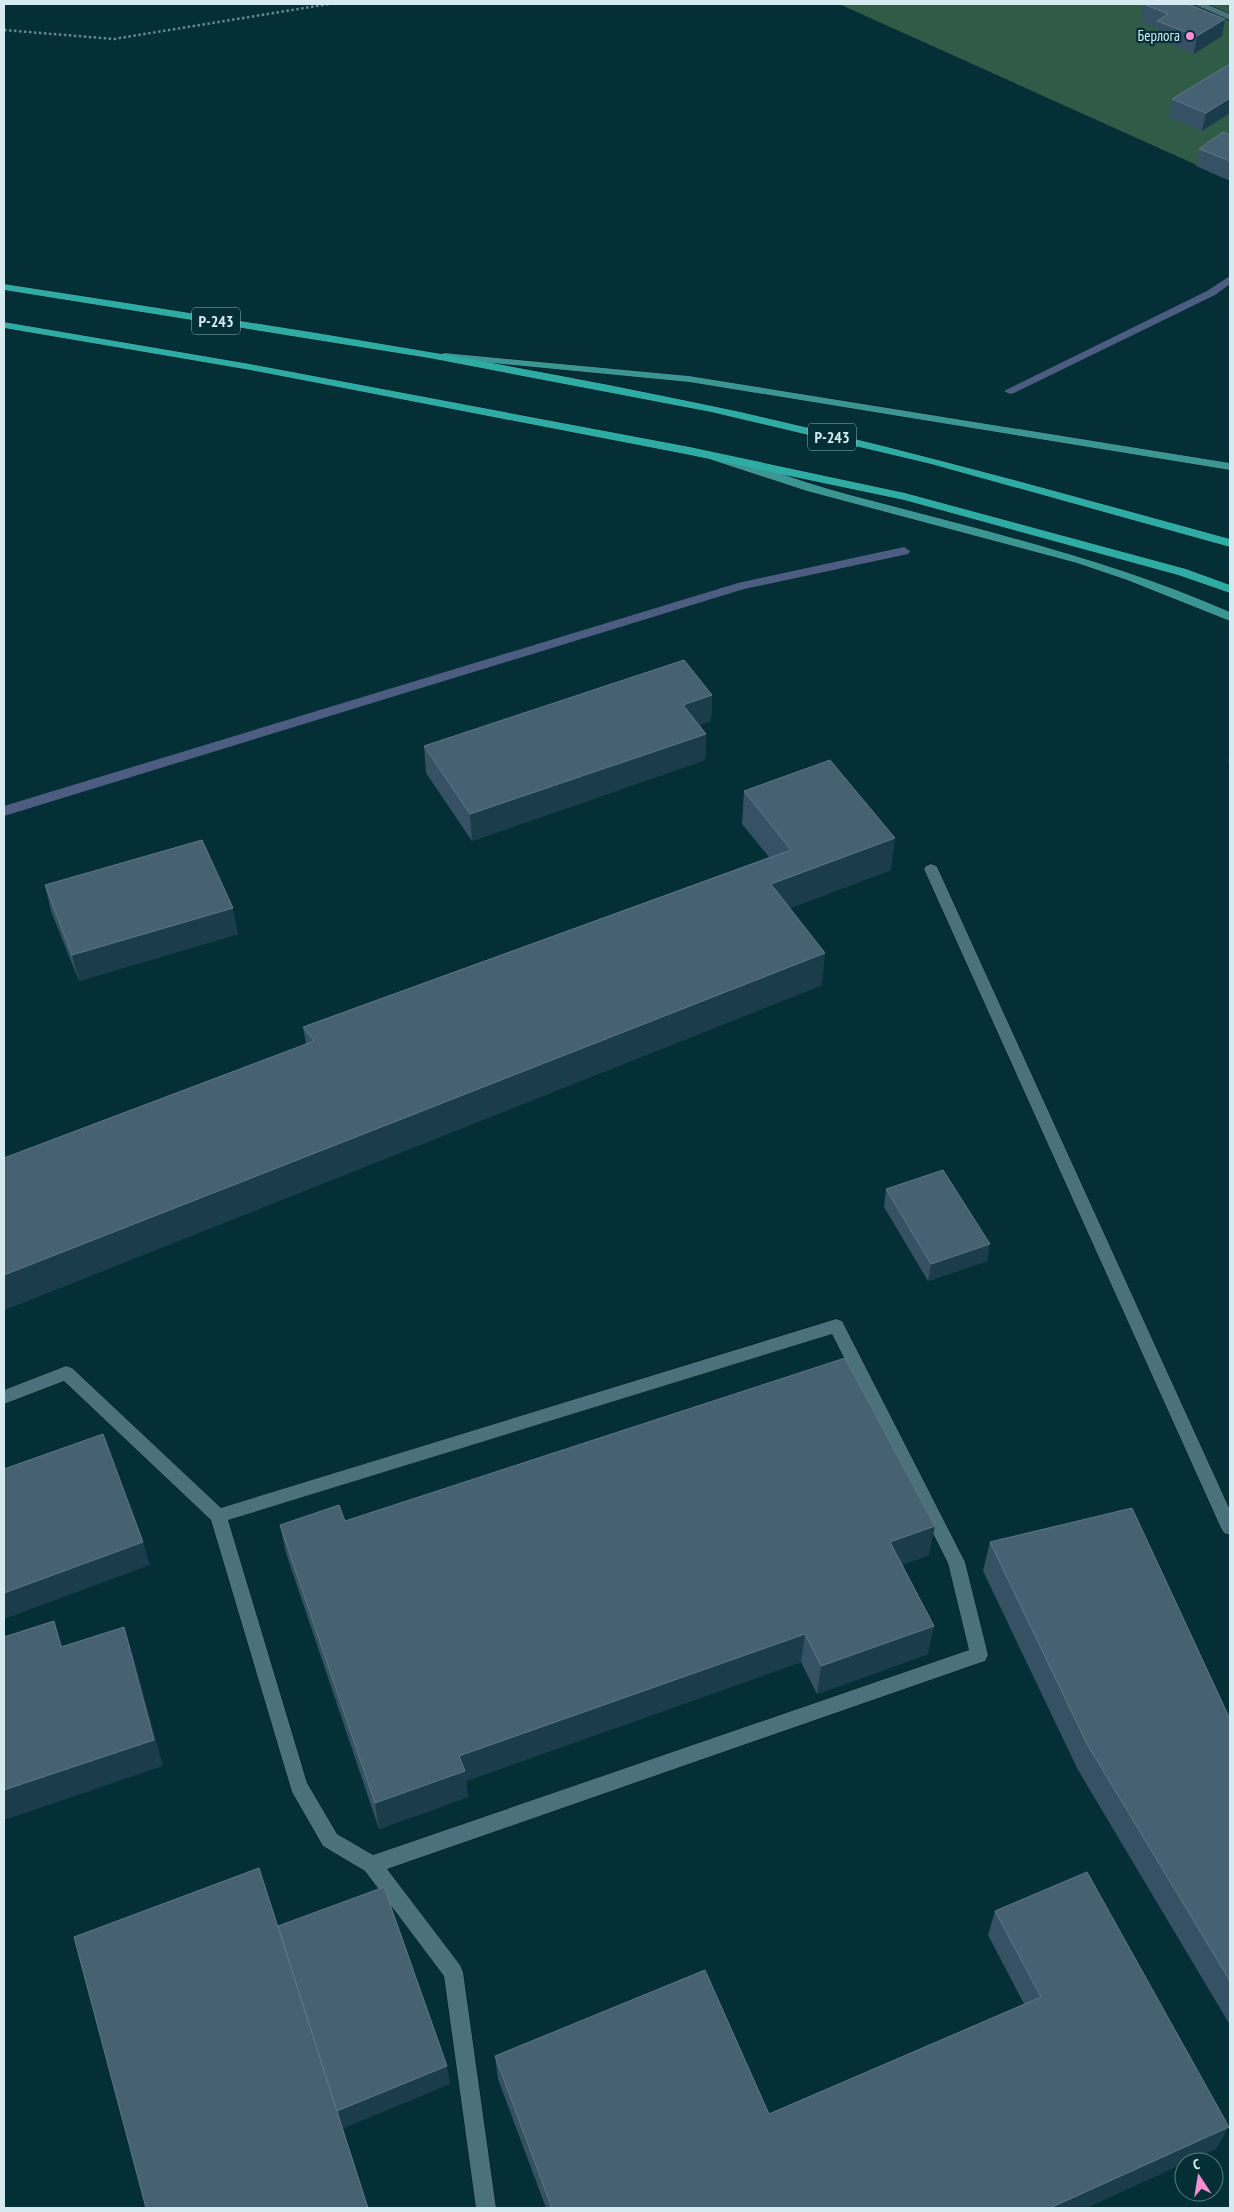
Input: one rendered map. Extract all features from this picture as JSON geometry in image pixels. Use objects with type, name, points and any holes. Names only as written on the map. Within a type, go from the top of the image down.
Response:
[{"type":"highway","name":"Р-243","points":[[4,287],[429,355],[711,409],[934,460],[1230,543]]},
{"type":"highway","name":"Р-243","points":[[4,325],[250,366],[690,450],[905,497],[1182,572],[1230,589]]},
{"type":"main road","points":[[429,355],[689,379],[1230,467]]},
{"type":"main road","points":[[690,450],[823,492],[1052,551],[1191,598],[1230,617]]},
{"type":"street","points":[[1198,4],[1230,17]]},
{"type":"street","points":[[931,870],[1230,1528]]},
{"type":"street","points":[[218,1516],[836,1326],[956,1562],[979,1655],[372,1865]]},
{"type":"street","points":[[4,1397],[66,1373],[218,1516],[299,1786],[330,1840],[372,1865],[453,1972],[486,2208]]},
{"type":"path","points":[[4,30],[114,39],[329,4]]},
{"type":"green space","points":[[839,4],[1230,4],[1230,180]]},
{"type":"building","points":[[1144,4],[1187,4],[1225,19],[1197,36],[1157,21],[1168,14]]},
{"type":"building","points":[[1230,64],[1230,98],[1206,113],[1172,99]]},
{"type":"building","points":[[1223,132],[1230,135],[1230,161],[1199,149]]},
{"type":"building","points":[[684,660],[712,695],[683,705],[706,734],[470,814],[424,746]]},
{"type":"building","points":[[830,760],[895,838],[771,884],[825,953],[4,1275],[4,1158],[314,1041],[303,1027],[791,850],[744,791]]},
{"type":"building","points":[[202,840],[233,908],[72,955],[45,885]]},
{"type":"building","points":[[943,1170],[990,1244],[931,1264],[886,1189]]},
{"type":"building","points":[[845,1358],[935,1526],[890,1542],[934,1626],[821,1666],[805,1634],[459,1756],[465,1771],[375,1803],[280,1525],[339,1505],[345,1521]]},
{"type":"building","points":[[103,1434],[143,1542],[4,1593],[4,1469]]},
{"type":"building","points":[[1132,1508],[1230,1719],[1230,1981],[1087,1744],[990,1542]]},
{"type":"building","points":[[54,1621],[61,1647],[124,1627],[154,1740],[4,1790],[4,1637]]},
{"type":"building","points":[[259,1868],[368,2208],[146,2208],[74,1937]]},
{"type":"building","points":[[1087,1872],[1229,2127],[1050,2208],[552,2208],[495,2056],[705,1970],[769,2114],[1041,1997],[995,1911]]},
{"type":"building","points":[[384,1887],[447,2066],[337,2111],[278,1926]]},
{"type":"waterway","points":[[1010,391],[1211,293],[1230,279]]},
{"type":"waterway","points":[[4,811],[742,586],[904,551]]},
{"type":"place","name":"Берлога","points":[[1190,36]]}]
